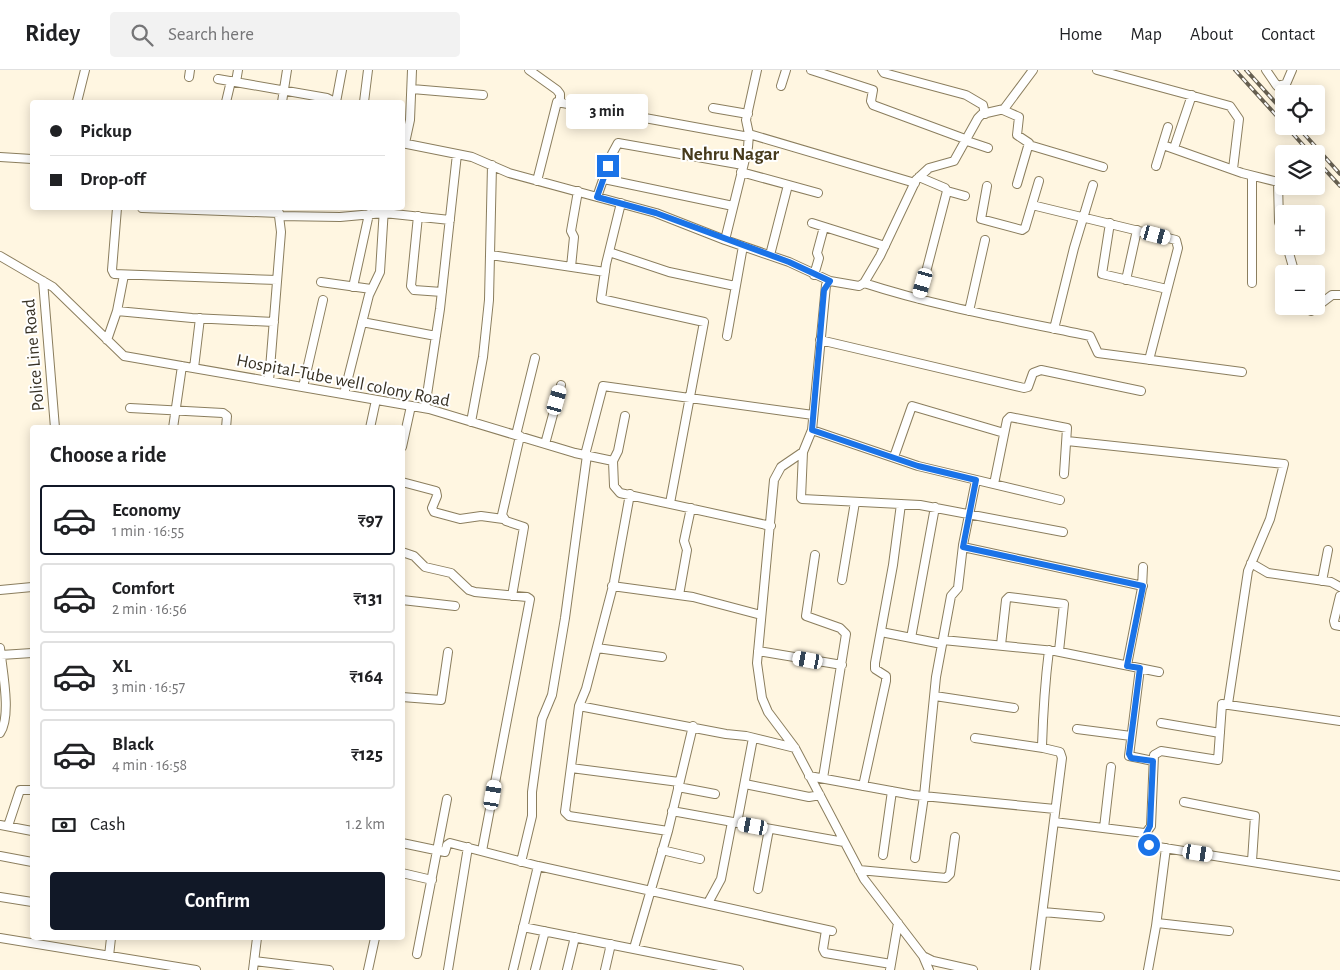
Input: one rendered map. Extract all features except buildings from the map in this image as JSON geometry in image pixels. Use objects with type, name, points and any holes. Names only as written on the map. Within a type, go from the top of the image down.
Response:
[{"type":"street","points":[[78,100],[85,70]]},
{"type":"street","points":[[227,100],[238,70]]},
{"type":"street","points":[[282,100],[287,70]]},
{"type":"street","points":[[335,100],[342,70]]},
{"type":"street","points":[[364,100],[368,70]]},
{"type":"street","points":[[405,136],[412,89],[412,70]]},
{"type":"street","points":[[529,70],[557,90],[560,94],[560,102]]},
{"type":"street","points":[[725,240],[749,135],[746,120],[757,70]]},
{"type":"street","points":[[781,86],[786,70]]},
{"type":"street","points":[[811,70],[873,90],[871,101],[874,105],[988,148]]},
{"type":"street","points":[[882,70],[884,73],[966,95],[983,105],[984,114]]},
{"type":"street","points":[[1003,110],[1033,70]]},
{"type":"street","points":[[1097,70],[1228,105],[1238,114],[1232,169]]},
{"type":"street","points":[[1266,70],[1277,86],[1286,84],[1292,70]]},
{"type":"street","points":[[218,79],[331,100]]},
{"type":"street","points":[[412,89],[483,95]]},
{"type":"street","points":[[1174,148],[1192,95]]},
{"type":"street","points":[[538,181],[555,107],[557,102],[560,102],[749,135],[917,180],[965,196]]},
{"type":"street","points":[[714,108],[748,114]]},
{"type":"street","points":[[405,143],[472,157],[510,173],[656,213],[830,281],[859,286],[864,283],[885,246],[917,180],[929,168],[954,161],[964,140],[978,118],[984,114],[1003,110],[1019,117],[1017,135],[1029,145],[1103,167]]},
{"type":"street","points":[[1156,166],[1168,127]]},
{"type":"street","points":[[597,197],[618,144],[742,168],[788,185],[818,193]]},
{"type":"street","points":[[1163,144],[1252,176],[1278,182],[1279,205]]},
{"type":"street","points":[[1017,184],[1029,145]]},
{"type":"street","points":[[425,408],[442,292],[457,154]]},
{"type":"street","points":[[0,157],[30,159]]},
{"type":"street","points":[[471,422],[487,326],[491,255],[492,165]]},
{"type":"street","points":[[1252,176],[1252,283]]},
{"type":"street","points":[[604,179],[733,206]]},
{"type":"street","points":[[987,186],[981,217],[983,220],[1024,230],[1039,181]]},
{"type":"street","points":[[770,256],[788,185]]},
{"type":"street","points":[[1054,329],[1083,216],[1093,185]]},
{"type":"street","points":[[570,267],[574,237],[571,231],[578,191]]},
{"type":"street","points":[[919,300],[947,191]]},
{"type":"street","points":[[621,203],[605,272],[602,300],[703,320],[691,399],[670,503]]},
{"type":"street","points":[[1032,205],[1176,240],[1178,243],[1168,289],[1149,360]]},
{"type":"street","points":[[117,210],[112,270],[114,274],[277,280]]},
{"type":"street","points":[[228,210],[343,217],[384,210],[450,220]]},
{"type":"street","points":[[343,217],[344,210]]},
{"type":"street","points":[[344,394],[371,289],[380,272],[384,210]]},
{"type":"street","points":[[269,381],[281,232],[279,212]]},
{"type":"street","points":[[353,287],[369,214]]},
{"type":"street","points":[[418,216],[411,286],[414,290],[442,292]]},
{"type":"street","points":[[812,223],[885,246]]},
{"type":"street","points":[[1110,223],[1102,274],[1168,289]]},
{"type":"street","points":[[814,275],[819,258],[817,253],[824,227]]},
{"type":"street","points":[[1126,280],[1137,230]]},
{"type":"street","points":[[969,311],[984,240]]},
{"type":"street","points":[[727,336],[743,246]]},
{"type":"street","points":[[609,252],[669,272],[735,286]]},
{"type":"street","points":[[491,255],[605,272]]},
{"type":"street","name":"Hospital-Tube well colony Road","points":[[0,256],[53,287],[124,356],[425,408],[545,444],[613,461]]},
{"type":"street","points":[[107,340],[117,311],[124,275]]},
{"type":"street","name":"Police Line Road","points":[[43,281],[55,425]]},
{"type":"street","points":[[830,281],[824,290],[812,430],[803,452],[801,499],[901,504],[935,508],[970,513],[1063,532]]},
{"type":"street","points":[[322,282],[371,289]]},
{"type":"street","points":[[864,283],[919,300],[1090,336],[1093,338],[1094,348],[1098,353],[1242,372]]},
{"type":"street","points":[[1325,300],[1332,294],[1340,295]]},
{"type":"street","points":[[303,387],[323,300]]},
{"type":"street","points":[[117,311],[274,322]]},
{"type":"street","points":[[194,368],[200,318]]},
{"type":"street","points":[[362,322],[436,336]]},
{"type":"street","points":[[820,340],[1024,388],[1028,387],[1034,373],[1040,370],[1141,391]]},
{"type":"street","points":[[503,519],[502,515],[535,358]]},
{"type":"street","points":[[173,425],[182,366]]},
{"type":"street","points":[[545,444],[561,385]]},
{"type":"street","points":[[521,862],[532,816],[532,792],[542,720],[552,695],[565,618],[586,455],[603,386],[813,415]]},
{"type":"street","points":[[371,425],[376,400]]},
{"type":"street","points":[[405,433],[411,406]]},
{"type":"street","points":[[894,458],[912,406],[1004,433]]},
{"type":"street","points":[[130,408],[223,413],[227,416],[226,425]]},
{"type":"street","points":[[625,416],[618,451],[613,461],[616,490],[620,493],[771,526]]},
{"type":"street","points":[[994,484],[1007,420],[1010,417],[1066,427],[1067,441],[1064,474]]},
{"type":"street","points":[[812,430],[894,458],[1060,500]]},
{"type":"street","points":[[1067,441],[1284,464],[1270,519],[1251,563],[1228,704]]},
{"type":"street","points":[[803,452],[776,473],[757,663],[762,698],[768,712],[795,748],[859,870],[924,956],[929,970]]},
{"type":"street","points":[[915,858],[942,642],[950,596],[958,588],[963,547],[976,480]]},
{"type":"street","points":[[405,483],[436,491],[437,496],[432,508],[434,512],[460,519],[481,516],[503,519],[524,526],[512,596]]},
{"type":"street","points":[[630,494],[612,586],[586,689],[579,706],[565,812],[569,816],[668,831]]},
{"type":"street","points":[[842,580],[854,502]]},
{"type":"street","points":[[864,786],[886,681],[884,674],[874,667],[901,504]]},
{"type":"street","points":[[679,595],[687,550],[684,541],[691,508]]},
{"type":"street","points":[[911,638],[935,508]]},
{"type":"street","points":[[963,547],[1143,586]]},
{"type":"street","points":[[1322,581],[1328,550]]},
{"type":"street","points":[[405,553],[414,556],[425,567],[451,573],[469,590],[528,597],[530,607],[517,664],[482,851]]},
{"type":"street","points":[[815,555],[806,616],[846,632],[824,778]]},
{"type":"street","points":[[1251,563],[1268,573],[1334,583],[1340,587]]},
{"type":"street","points":[[1127,666],[1143,586],[1143,567]]},
{"type":"street","points":[[612,586],[679,595],[761,615]]},
{"type":"street","points":[[0,590],[30,587]]},
{"type":"street","points":[[1340,596],[1334,623],[1340,626]]},
{"type":"street","points":[[1001,645],[1006,600],[1009,597],[1064,604],[1058,651]]},
{"type":"street","points":[[405,600],[455,606]]},
{"type":"street","points":[[880,632],[942,642],[1001,645],[1058,651],[1159,672]]},
{"type":"street","points":[[0,648],[5,699],[3,729],[0,733]]},
{"type":"street","points":[[597,648],[662,657]]},
{"type":"street","points":[[1043,748],[1044,688],[1049,650]]},
{"type":"street","points":[[758,651],[842,666]]},
{"type":"street","points":[[405,697],[441,700],[448,652]]},
{"type":"street","points":[[0,655],[30,653]]},
{"type":"street","points":[[1140,668],[1130,756],[1153,761]]},
{"type":"street","points":[[935,696],[1014,708]]},
{"type":"street","points":[[1340,721],[1228,704],[1222,706],[1218,760],[1161,751],[1155,753],[1150,826],[1146,834],[1149,845],[1340,876]]},
{"type":"street","points":[[579,706],[693,726],[795,748]]},
{"type":"street","points":[[1161,723],[1220,733]]},
{"type":"street","points":[[634,948],[668,831],[693,726]]},
{"type":"street","points":[[1077,729],[1132,736]]},
{"type":"street","points":[[708,904],[721,879],[745,784],[754,738]]},
{"type":"street","points":[[975,738],[1043,748],[1061,754],[1056,809],[1035,970]]},
{"type":"street","points":[[1104,828],[1111,767]]},
{"type":"street","points":[[571,768],[679,784],[714,794]]},
{"type":"street","points":[[809,776],[924,796],[1056,809]]},
{"type":"street","points":[[745,784],[809,797],[820,795]]},
{"type":"street","points":[[30,790],[20,790],[4,825],[30,831]]},
{"type":"street","points":[[883,855],[892,791]]},
{"type":"street","points":[[417,954],[447,799]]},
{"type":"street","points":[[1184,802],[1255,816],[1252,861]]},
{"type":"street","points":[[672,811],[844,842]]},
{"type":"street","points":[[1054,822],[1146,834]]},
{"type":"street","points":[[758,889],[769,829]]},
{"type":"street","points":[[859,870],[946,878],[950,874],[955,837]]},
{"type":"street","points":[[405,844],[445,852],[447,845],[450,843],[538,866],[829,930],[823,949],[825,952],[890,967],[898,923]]},
{"type":"street","points":[[448,970],[468,848]]},
{"type":"street","points":[[1148,970],[1157,923],[1166,848]]},
{"type":"street","points":[[662,850],[700,858]]},
{"type":"street","points":[[0,856],[30,862]]},
{"type":"street","points":[[512,970],[538,866]]},
{"type":"street","points":[[405,874],[432,880]]},
{"type":"street","points":[[0,897],[30,902]]},
{"type":"street","points":[[1042,912],[1100,917]]},
{"type":"street","points":[[1157,923],[1229,931]]},
{"type":"street","points":[[523,926],[738,970]]},
{"type":"street","points":[[535,970],[546,931]]},
{"type":"street","points":[[567,970],[575,937]]},
{"type":"street","points":[[0,938],[196,970]]},
{"type":"street","points":[[109,956],[111,940]]},
{"type":"street","points":[[253,970],[257,940]]},
{"type":"street","points":[[368,970],[376,940]]},
{"type":"street","points":[[605,970],[611,944]]},
{"type":"street","points":[[924,956],[933,961],[973,970]]},
{"type":"street","points":[[254,960],[329,970]]},
{"type":"railway","points":[[1235,70],[1275,114]]},
{"type":"railway","points":[[1246,70],[1275,102]]},
{"type":"railway","points":[[1294,135],[1303,145]]},
{"type":"railway","points":[[1305,135],[1340,174]]},
{"type":"railway","points":[[1325,170],[1340,186]]},
{"type":"district","name":"Nehru Nagar","points":[[730,154]]},
{"type":"route","points":[[608,166],[597,197],[656,213],[727,241],[789,262],[830,281],[824,290],[812,430],[918,466],[976,480],[963,547],[1143,586],[1127,666],[1140,668],[1129,754],[1131,758],[1153,761],[1150,829],[1146,834],[1149,845]]}]
